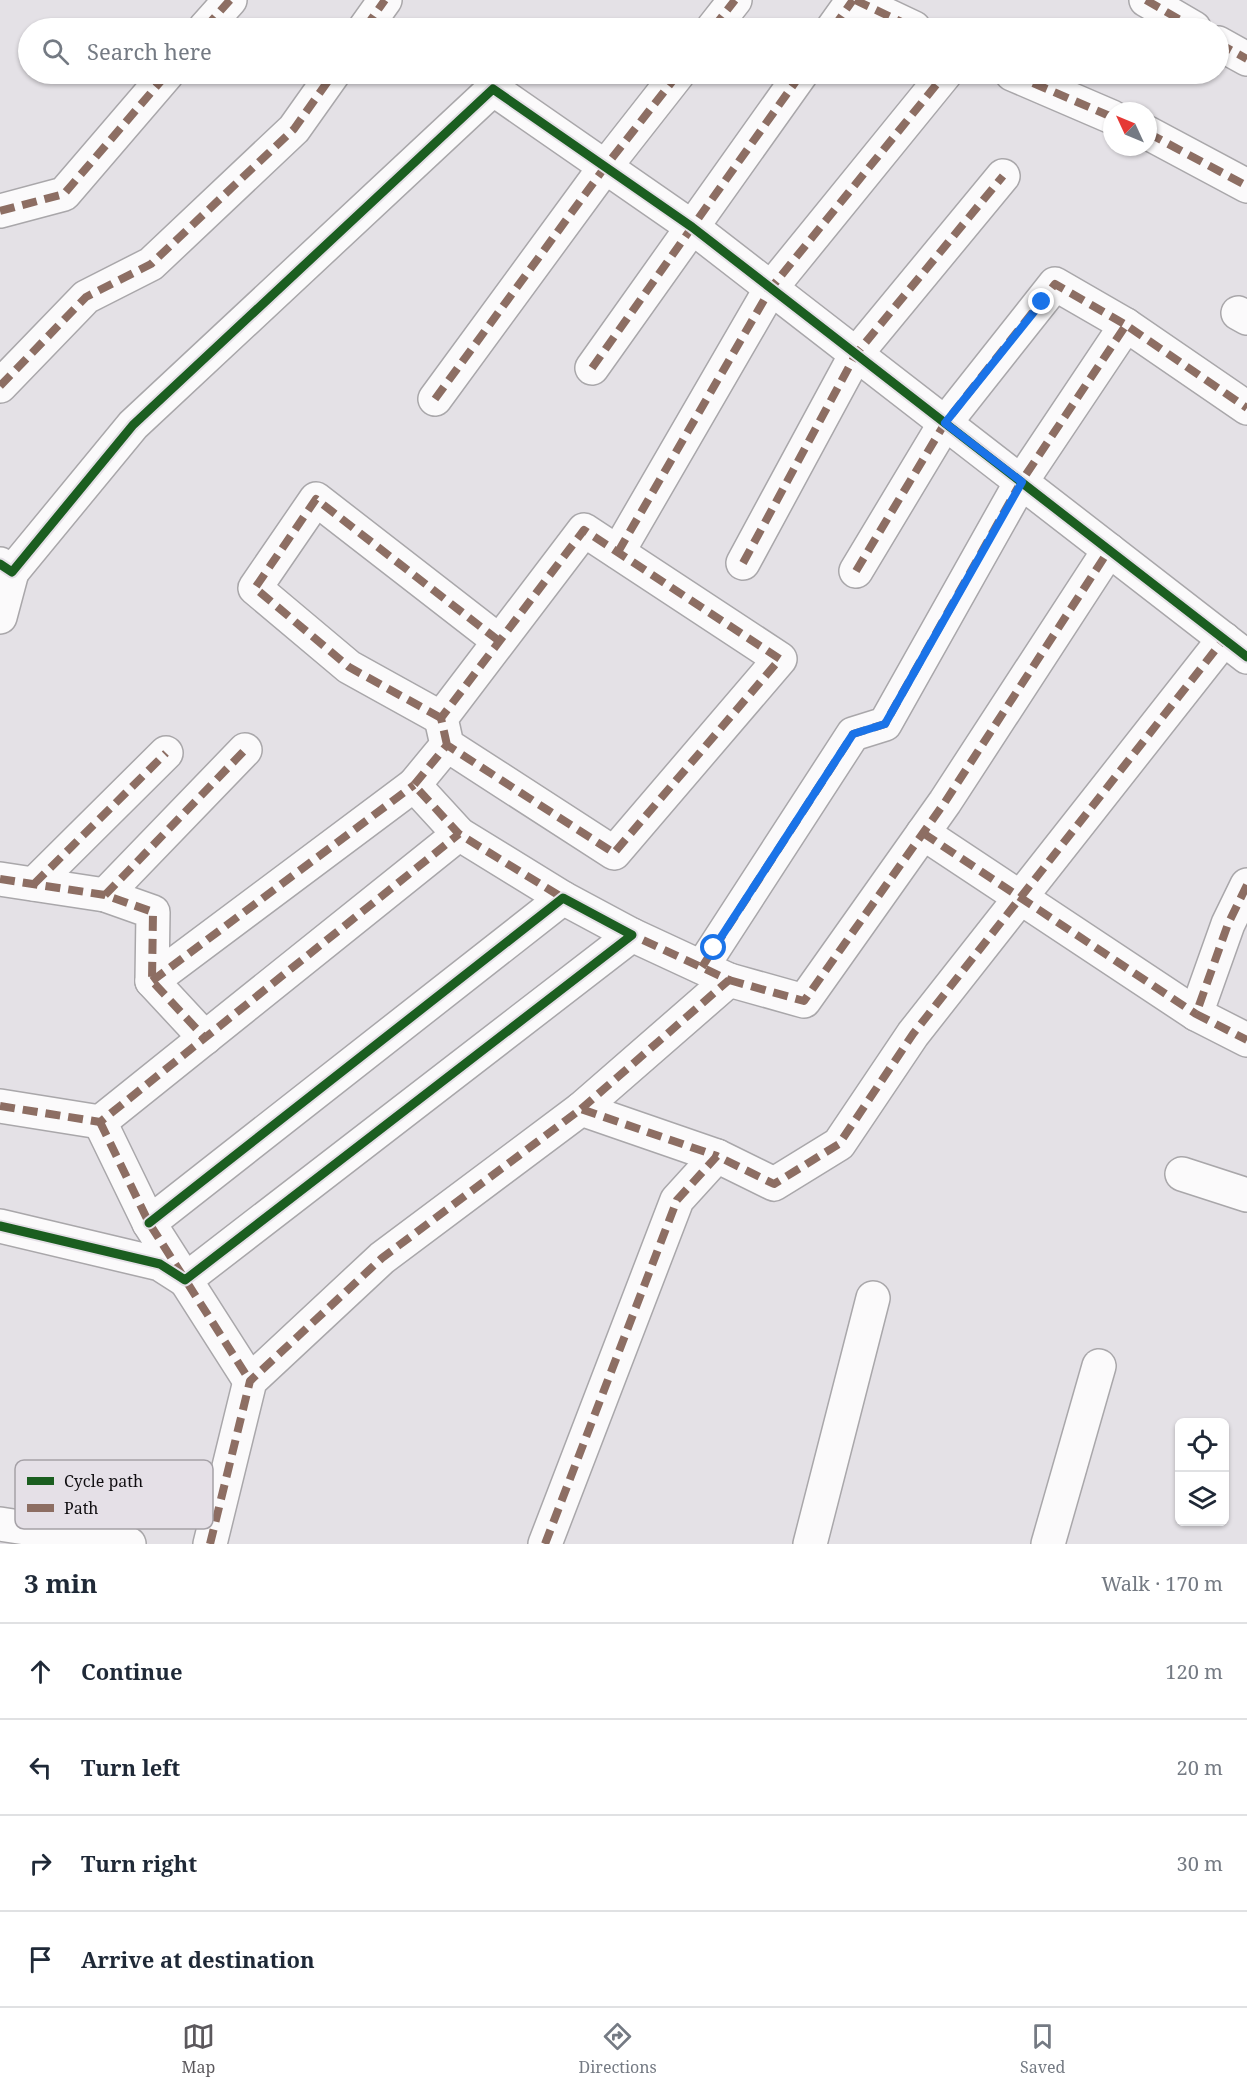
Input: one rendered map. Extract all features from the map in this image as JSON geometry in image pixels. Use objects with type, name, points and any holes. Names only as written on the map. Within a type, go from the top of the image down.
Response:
[{"type":"street","points":[[214,18],[230,0]]},
{"type":"street","points":[[372,18],[385,0]]},
{"type":"street","points":[[721,18],[735,0]]},
{"type":"street","points":[[840,18],[854,0],[893,18]]},
{"type":"street","points":[[1146,0],[1177,18]]},
{"type":"street","points":[[1229,49],[1247,59]]},
{"type":"street","points":[[0,211],[64,194],[158,84]]},
{"type":"street","points":[[0,387],[86,297],[151,264],[286,137],[326,84]]},
{"type":"street","points":[[435,399],[605,167],[670,84]]},
{"type":"street","points":[[592,368],[794,84]]},
{"type":"street","points":[[618,552],[771,288],[937,84]]},
{"type":"street","points":[[1035,84],[1103,113]]},
{"type":"street","points":[[0,617],[6,568],[133,424],[493,89],[692,227],[1236,648],[1021,898],[913,1034],[839,1144],[774,1184],[717,1156],[581,1109]]},
{"type":"street","points":[[1157,138],[1247,186]]},
{"type":"street","points":[[743,563],[856,354],[1003,176]]},
{"type":"street","points":[[856,571],[945,423],[1055,284],[1126,325],[1247,408]]},
{"type":"street","points":[[210,1544],[250,1381],[382,1258],[581,1109],[716,974],[853,734],[885,724],[1022,482],[1126,325]]},
{"type":"street","points":[[152,981],[414,785],[444,732],[499,641],[584,530],[780,659],[614,853],[444,732],[349,667],[255,588],[316,499],[499,641]]},
{"type":"street","points":[[414,785],[459,834],[562,898],[632,935],[716,974],[804,1001],[923,833],[1109,550]]},
{"type":"street","points":[[105,895],[245,750]]},
{"type":"street","points":[[34,884],[166,753]]},
{"type":"street","points":[[923,833],[1197,1014],[1247,1040]]},
{"type":"street","points":[[0,1106],[100,1122],[459,834]]},
{"type":"street","points":[[0,879],[105,895],[153,912],[152,981],[205,1038]]},
{"type":"street","points":[[1197,1014],[1228,924],[1247,885]]},
{"type":"street","points":[[149,1223],[562,898]]},
{"type":"street","points":[[185,1280],[632,935]]},
{"type":"street","points":[[100,1122],[149,1223],[250,1381]]},
{"type":"street","points":[[545,1544],[677,1200],[717,1156]]},
{"type":"street","points":[[1182,1174],[1247,1195]]},
{"type":"street","points":[[0,1226],[160,1264],[185,1280]]},
{"type":"street","points":[[810,1544],[873,1298]]},
{"type":"street","points":[[1048,1544],[1099,1366]]},
{"type":"street","points":[[0,1524],[15,1526]]},
{"type":"street","points":[[32,1529],[129,1544]]},
{"type":"marked path","points":[[214,18],[230,0]]},
{"type":"marked path","points":[[372,18],[385,0]]},
{"type":"marked path","points":[[721,18],[735,0]]},
{"type":"marked path","points":[[840,18],[853,0]]},
{"type":"marked path","points":[[855,0],[893,18]]},
{"type":"marked path","points":[[1146,0],[1177,18]]},
{"type":"marked path","points":[[1229,49],[1247,59]]},
{"type":"marked path","points":[[0,211],[64,194],[158,84]]},
{"type":"marked path","points":[[0,386],[86,297],[151,264],[294,129],[326,84]]},
{"type":"marked path","points":[[435,399],[605,167],[670,84]]},
{"type":"marked path","points":[[592,368],[794,84]]},
{"type":"marked path","points":[[618,552],[771,288],[937,84]]},
{"type":"marked path","points":[[1035,84],[1103,113]]},
{"type":"marked path","points":[[1157,138],[1247,186]]},
{"type":"marked path","points":[[743,563],[856,354],[1003,176]]},
{"type":"marked path","points":[[856,571],[945,423],[1055,284],[1126,325]]},
{"type":"marked path","points":[[702,967],[853,734],[885,724],[1021,482],[1126,325],[1247,408]]},
{"type":"marked path","points":[[441,718],[349,667],[255,588],[316,499],[499,641]]},
{"type":"marked path","points":[[447,745],[441,718],[584,530],[780,659],[614,853],[447,745],[414,785],[459,834],[563,898]]},
{"type":"marked path","points":[[729,980],[804,1001],[945,802],[1109,550]]},
{"type":"marked path","points":[[545,1544],[677,1200],[717,1156],[774,1184],[839,1144],[913,1034],[1224,639]]},
{"type":"marked path","points":[[105,895],[245,750]]},
{"type":"marked path","points":[[34,884],[166,753]]},
{"type":"marked path","points":[[152,981],[414,785]]},
{"type":"marked path","points":[[923,833],[1196,1014]]},
{"type":"marked path","points":[[0,1106],[100,1122],[459,834]]},
{"type":"marked path","points":[[0,879],[105,895],[153,912],[152,981],[205,1038]]},
{"type":"marked path","points":[[1247,885],[1228,924],[1196,1014],[1247,1040]]},
{"type":"marked path","points":[[581,1109],[729,980],[632,935]]},
{"type":"marked path","points":[[210,1544],[250,1381],[382,1258],[581,1109],[717,1156]]},
{"type":"marked path","points":[[100,1122],[149,1223],[250,1381]]},
{"type":"cycle path","points":[[0,564],[12,572],[133,425],[493,89],[692,227],[1247,657]]},
{"type":"cycle path","points":[[0,1226],[160,1264],[185,1280],[632,935],[563,898],[149,1223]]},
{"type":"route","points":[[714,948],[853,734],[885,724],[1022,482],[945,423],[1042,302]]}]
